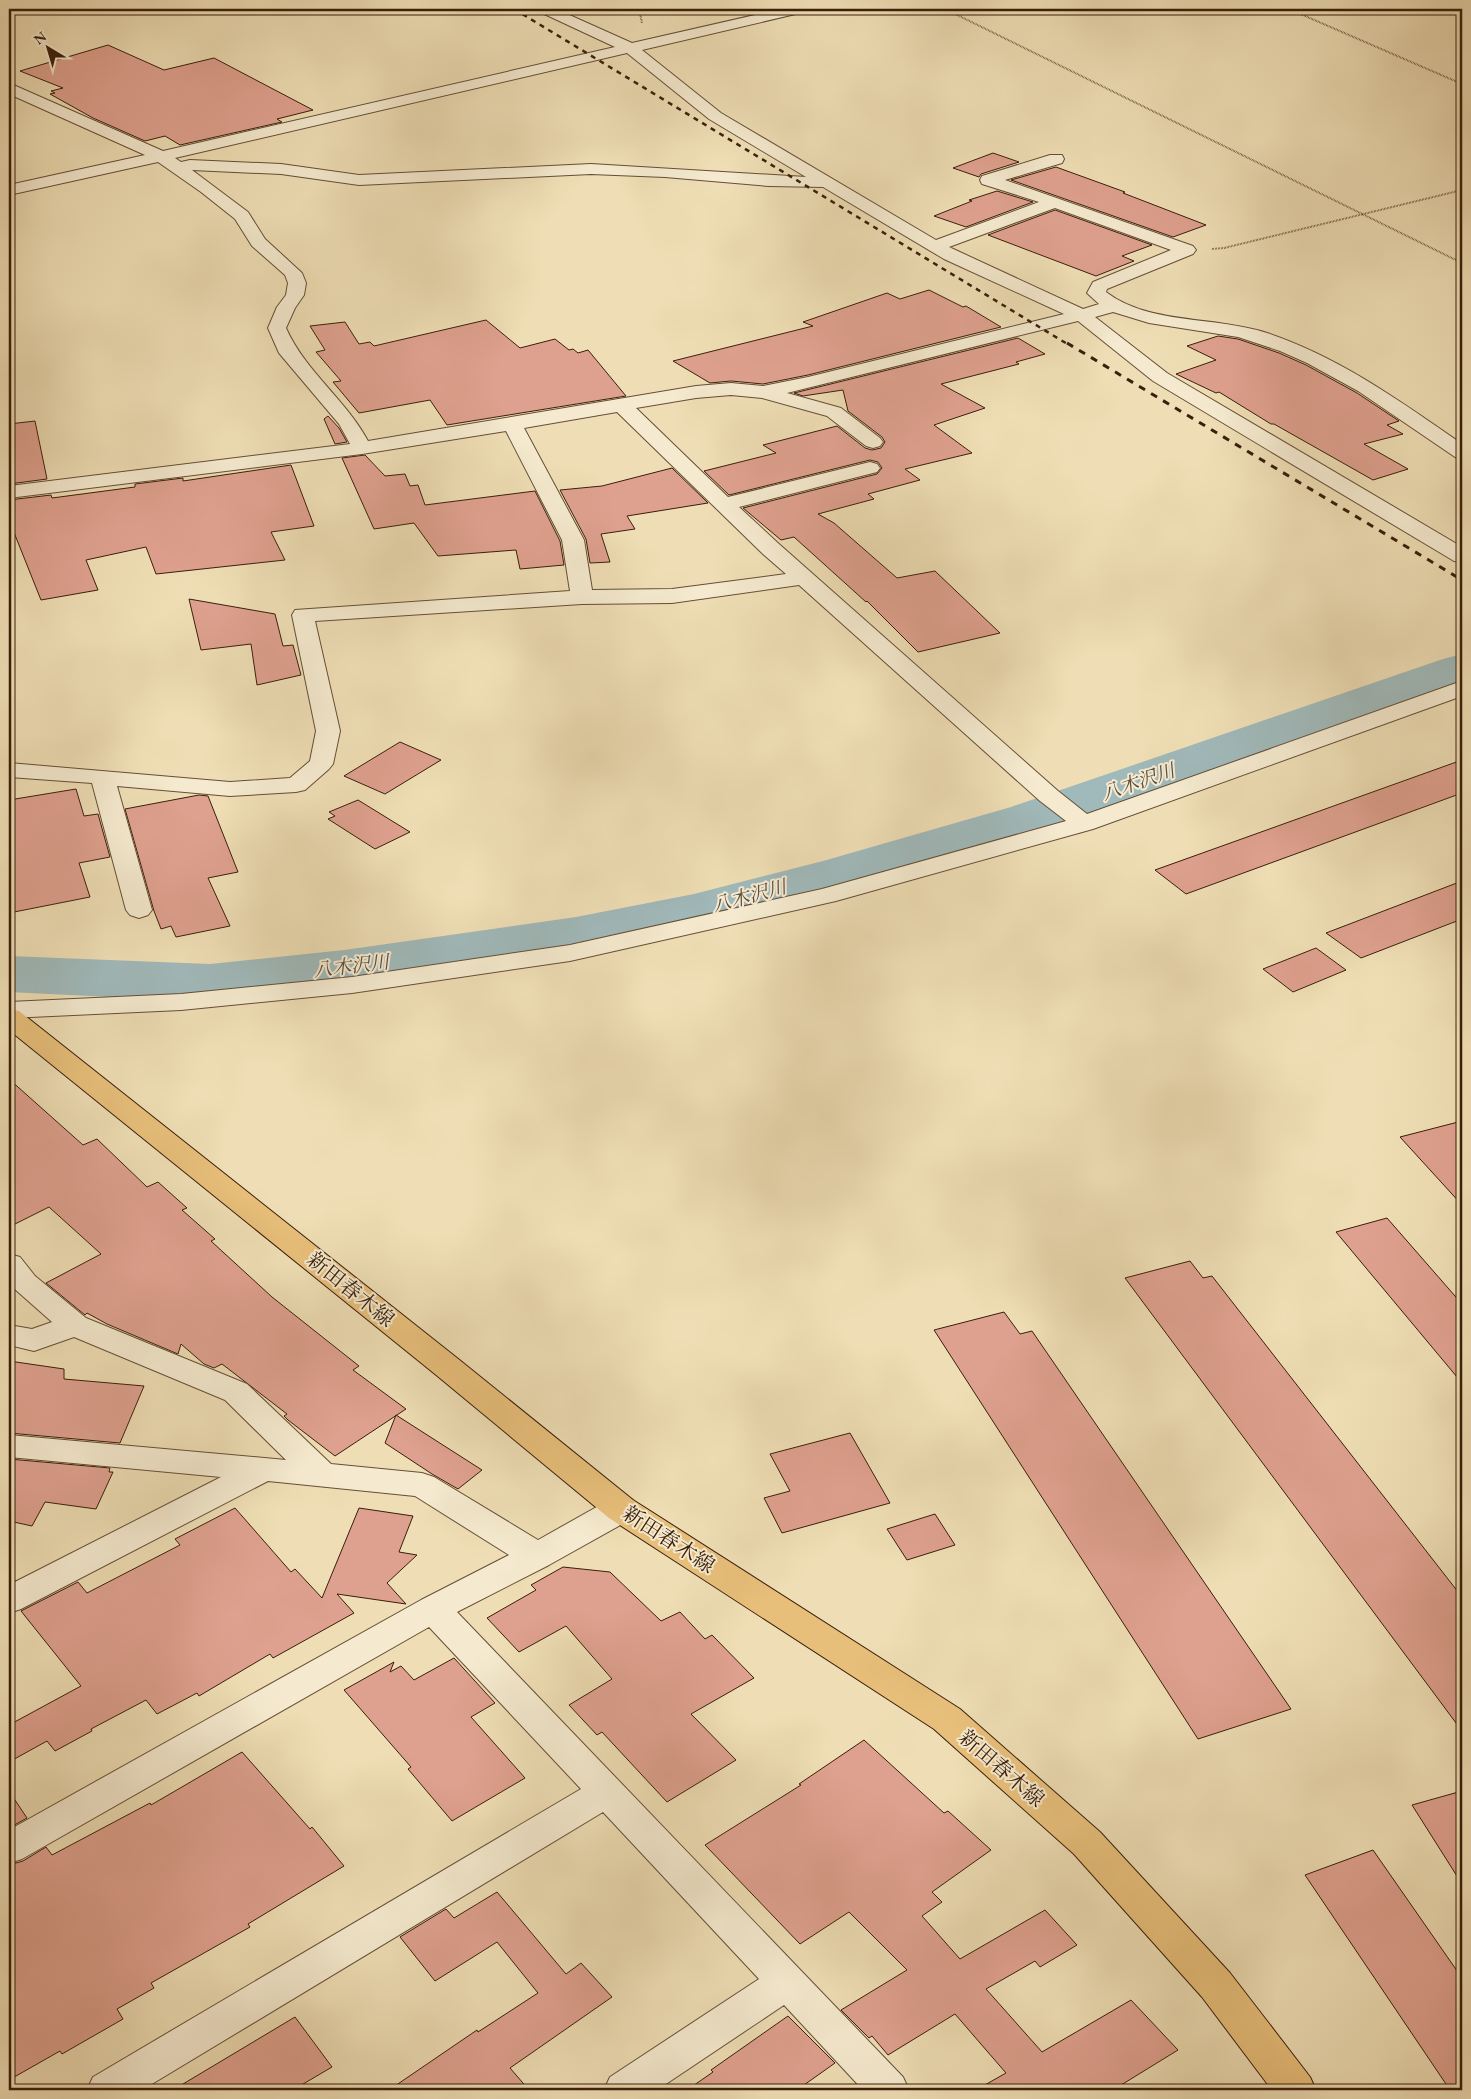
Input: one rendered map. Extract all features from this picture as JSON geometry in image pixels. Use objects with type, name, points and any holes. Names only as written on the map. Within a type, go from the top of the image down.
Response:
[{"type":"main road","name":"新田春木線","points":[[9,1017],[446,1366],[621,1509],[947,1719],[1087,1843],[1216,1985],[1296,2090]]},
{"type":"street","points":[[544,9],[630,48],[715,116],[935,246],[1080,314],[1160,378],[1462,556]]},
{"type":"street","points":[[9,190],[799,9]]},
{"type":"street","points":[[9,88],[160,156],[242,216],[258,242],[293,274],[297,283],[295,295],[286,307],[277,328],[286,349],[348,422],[362,448]]},
{"type":"street","points":[[1056,159],[988,180],[1188,250]]},
{"type":"street","points":[[178,168],[190,165],[282,169],[359,180],[591,169],[825,182]]},
{"type":"street","points":[[935,246],[1055,202]]},
{"type":"street","points":[[1188,250],[1099,286],[1096,293],[1114,306],[1154,319],[1241,332],[1285,345],[1330,366],[1390,403],[1462,453]]},
{"type":"street","points":[[762,392],[808,383],[1114,306]]},
{"type":"street","points":[[9,492],[362,448],[622,406],[696,392],[731,389],[762,392],[834,412],[873,442]]},
{"type":"street","points":[[622,406],[804,578],[1049,796],[1080,821]]},
{"type":"street","points":[[512,424],[573,540],[582,597]]},
{"type":"street","points":[[724,504],[870,468]]},
{"type":"street","points":[[9,770],[230,789],[296,785],[321,764],[328,731],[303,615],[582,597],[672,596],[804,578]]},
{"type":"street","points":[[9,1010],[181,1002],[333,987],[570,953],[827,896],[1080,821],[1462,688]]},
{"type":"street","points":[[102,777],[139,910]]},
{"type":"street","points":[[9,1264],[24,1283],[75,1325],[236,1392],[322,1475]]},
{"type":"street","points":[[9,1335],[34,1340],[75,1325]]},
{"type":"street","points":[[9,1446],[422,1485],[537,1556]]},
{"type":"street","points":[[9,1600],[264,1469]]},
{"type":"street","points":[[9,1848],[433,1609],[537,1556],[621,1509]]},
{"type":"street","points":[[433,1609],[889,2090]]},
{"type":"street","points":[[107,2090],[606,1792]]},
{"type":"street","points":[[624,2090],[787,1982]]},
{"type":"path","points":[[945,9],[1462,263]]},
{"type":"path","points":[[1289,9],[1462,84]]},
{"type":"path","points":[[1188,250],[1224,248],[1462,190]]},
{"type":"building","points":[[108,45],[164,70],[214,58],[313,110],[277,119],[282,122],[180,145],[165,136],[145,141],[93,118],[50,94],[55,93],[51,91],[63,88],[20,71]]},
{"type":"building","points":[[993,153],[1019,162],[981,174],[979,177],[953,168]]},
{"type":"building","points":[[1056,167],[1125,192],[1123,193],[1206,225],[1173,237],[1011,180]]},
{"type":"building","points":[[997,191],[1033,202],[966,227],[934,216],[972,201],[969,200]]},
{"type":"building","points":[[1055,210],[1152,245],[1122,256],[1134,261],[1096,276],[988,235]]},
{"type":"building","points":[[929,290],[963,307],[966,306],[1001,327],[808,375],[763,384],[731,381],[710,383],[673,361],[813,326],[803,322],[887,293],[900,299]]},
{"type":"building","points":[[486,320],[520,348],[555,339],[569,350],[573,349],[578,353],[588,350],[626,396],[447,425],[430,400],[359,413],[333,382],[341,381],[316,352],[325,350],[310,326],[345,322],[359,344],[370,342],[374,346]]},
{"type":"building","points":[[1218,336],[1238,339],[1279,353],[1306,365],[1357,393],[1399,421],[1387,425],[1403,434],[1364,444],[1408,469],[1373,480],[1271,424],[1219,392],[1216,393],[1176,374],[1216,360],[1187,346]]},
{"type":"building","points":[[1018,338],[1045,354],[1016,362],[1019,364],[941,384],[985,408],[934,425],[972,453],[905,469],[920,480],[868,494],[874,499],[818,514],[834,523],[897,578],[935,571],[1000,633],[918,652],[867,601],[794,537],[781,540],[743,508],[877,474],[882,468],[878,462],[870,460],[729,495],[704,471],[776,453],[763,445],[837,426],[865,448],[872,450],[881,448],[885,442],[882,437],[848,411],[843,390],[803,396],[794,393]]},
{"type":"building","points":[[328,416],[339,428],[347,442],[335,444],[324,419]]},
{"type":"building","points":[[35,421],[47,479],[9,484],[9,424]]},
{"type":"building","points":[[365,455],[385,476],[405,474],[410,486],[418,485],[425,505],[535,491],[560,541],[564,565],[520,569],[516,550],[438,556],[414,523],[374,529],[342,458]]},
{"type":"building","points":[[291,465],[314,526],[271,532],[285,560],[156,574],[146,547],[86,560],[98,590],[41,600],[9,520],[9,500],[51,495],[52,498],[135,487],[135,484],[183,478],[183,481]]},
{"type":"building","points":[[672,468],[708,503],[627,516],[635,529],[601,534],[610,562],[590,563],[586,539],[560,490],[602,486]]},
{"type":"building","points":[[189,599],[275,614],[283,646],[293,645],[301,675],[257,685],[251,644],[201,650]]},
{"type":"building","points":[[400,742],[441,760],[385,794],[344,776]]},
{"type":"building","points":[[1462,760],[1462,793],[1186,894],[1155,870]]},
{"type":"building","points":[[76,789],[84,816],[98,814],[110,857],[79,863],[90,897],[9,913],[9,800]]},
{"type":"building","points":[[199,795],[208,796],[238,872],[208,878],[230,926],[176,937],[171,926],[161,929],[154,911],[125,809]]},
{"type":"building","points":[[358,800],[410,832],[375,849],[328,819],[335,816],[329,812]]},
{"type":"building","points":[[1462,881],[1462,919],[1361,958],[1326,933]]},
{"type":"building","points":[[1316,948],[1346,970],[1293,992],[1263,969]]},
{"type":"building","points":[[9,1079],[83,1145],[97,1139],[147,1187],[158,1182],[187,1208],[182,1210],[215,1239],[211,1241],[272,1297],[359,1366],[353,1370],[406,1409],[335,1456],[288,1420],[284,1416],[287,1414],[222,1364],[214,1368],[204,1364],[181,1344],[178,1354],[107,1324],[87,1313],[85,1315],[46,1283],[101,1254],[49,1207],[9,1227]]},
{"type":"building","points":[[1462,1121],[1462,1205],[1400,1137]]},
{"type":"building","points":[[1387,1218],[1462,1304],[1462,1383],[1336,1232]]},
{"type":"building","points":[[1190,1261],[1203,1278],[1212,1276],[1462,1597],[1462,1731],[1125,1278]]},
{"type":"building","points":[[1004,1312],[1020,1334],[1032,1331],[1291,1709],[1198,1739],[934,1330]]},
{"type":"building","points":[[9,1361],[64,1369],[64,1379],[144,1386],[120,1443],[9,1433]]},
{"type":"building","points":[[396,1415],[482,1470],[458,1489],[432,1474],[385,1443]]},
{"type":"building","points":[[850,1433],[890,1503],[782,1533],[764,1498],[790,1491],[770,1454]]},
{"type":"building","points":[[9,1459],[110,1468],[109,1472],[113,1472],[96,1509],[45,1502],[32,1526],[9,1521]]},
{"type":"building","points":[[235,1508],[291,1572],[295,1569],[322,1598],[359,1508],[413,1516],[399,1552],[417,1555],[387,1583],[406,1604],[337,1594],[354,1613],[273,1658],[270,1654],[199,1696],[197,1693],[157,1714],[146,1700],[91,1729],[92,1731],[55,1751],[47,1741],[9,1762],[9,1725],[81,1686],[21,1611],[78,1582],[87,1593],[180,1545],[175,1539]]},
{"type":"building","points":[[935,1514],[955,1545],[907,1560],[887,1529]]},
{"type":"building","points":[[563,1567],[610,1572],[661,1621],[680,1612],[705,1639],[712,1635],[754,1678],[691,1714],[736,1760],[667,1802],[602,1732],[597,1735],[569,1705],[612,1679],[566,1626],[519,1652],[487,1618],[536,1590],[531,1585]]},
{"type":"building","points":[[454,1658],[495,1703],[471,1717],[525,1778],[452,1821],[408,1769],[411,1767],[344,1690],[394,1662],[390,1672],[401,1666],[414,1680]]},
{"type":"building","points":[[864,1740],[944,1813],[948,1811],[991,1850],[932,1892],[942,1902],[922,1916],[960,1959],[1045,1910],[1077,1945],[1040,1967],[1035,1961],[986,1989],[1042,2052],[1131,2000],[1178,2050],[1113,2090],[976,2090],[1006,2073],[955,2014],[888,2055],[872,2036],[869,2038],[841,2010],[907,1970],[849,1912],[800,1944],[705,1845],[801,1785],[799,1784]]},
{"type":"building","points":[[242,1752],[310,1829],[312,1827],[344,1866],[248,1924],[250,1927],[151,1983],[154,1988],[117,2009],[123,2019],[62,2054],[60,2051],[9,2080],[9,1865],[23,1861],[46,1847],[52,1855],[150,1803],[151,1805]]},
{"type":"building","points":[[9,1791],[27,1818],[9,1828]]},
{"type":"building","points":[[1462,1791],[1462,1884],[1412,1805]]},
{"type":"building","points":[[1373,1850],[1462,1978],[1462,2090],[1450,2090],[1305,1875]]},
{"type":"building","points":[[497,1892],[566,1974],[581,1963],[612,1997],[510,2068],[529,2090],[389,2090],[477,2030],[478,2032],[538,1993],[497,1942],[435,1981],[400,1937],[446,1909],[454,1918]]},
{"type":"building","points":[[788,2016],[835,2063],[797,2090],[687,2090],[713,2072],[711,2070]]},
{"type":"building","points":[[295,2017],[332,2067],[293,2090],[173,2090]]},
{"type":"waterway","name":"八木沢川","points":[[9,974],[210,983],[344,968],[576,935],[697,911],[844,873],[1031,819],[1462,670]]},
{"type":"railway","points":[[514,9],[1069,345]]},
{"type":"railway","points":[[1067,343],[1462,580]]}]
